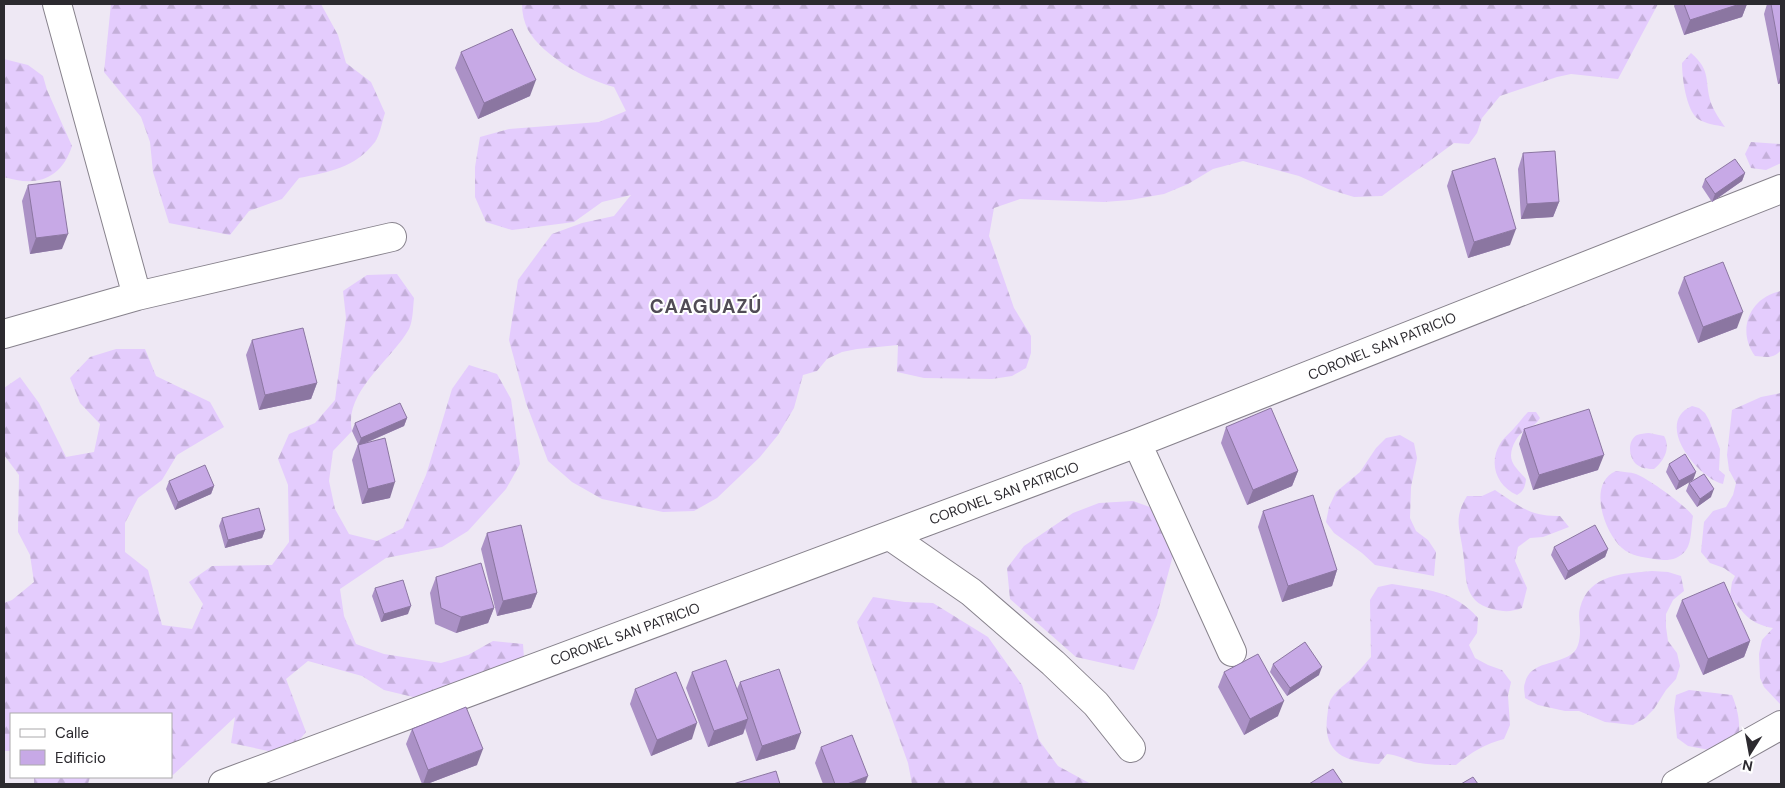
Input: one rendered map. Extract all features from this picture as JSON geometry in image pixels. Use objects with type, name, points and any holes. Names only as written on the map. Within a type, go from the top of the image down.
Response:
[{"type":"street","points":[[56,4],[137,296]]},
{"type":"street","name":"CORONEL SAN PATRICIO","points":[[223,784],[1137,443],[1781,189]]},
{"type":"street","points":[[4,334],[137,296],[392,237]]},
{"type":"street","points":[[1137,443],[1232,652]]},
{"type":"street","points":[[890,536],[971,592],[1053,664],[1096,704],[1131,748]]},
{"type":"street","points":[[1676,784],[1781,725]]},
{"type":"green space","points":[[111,4],[321,4],[338,35],[346,63],[371,82],[385,113],[377,139],[359,158],[341,168],[299,178],[282,199],[249,211],[230,235],[169,223],[153,172],[150,142],[141,117],[104,72]]},
{"type":"green space","points":[[522,4],[1658,4],[1618,79],[1571,74],[1500,96],[1482,118],[1477,133],[1469,144],[1454,143],[1382,196],[1354,197],[1328,189],[1299,176],[1243,161],[1213,169],[1188,184],[1164,194],[1104,202],[1020,199],[994,208],[989,236],[1014,308],[1031,336],[1031,353],[1026,368],[1012,376],[992,379],[924,378],[897,372],[898,345],[842,352],[827,359],[817,371],[803,375],[794,408],[778,435],[760,457],[717,498],[694,511],[663,512],[602,499],[572,482],[548,461],[526,403],[509,340],[518,280],[552,234],[582,223],[614,216],[631,195],[602,202],[574,222],[512,230],[486,222],[475,197],[475,167],[480,137],[509,129],[599,122],[626,111],[614,87],[591,79],[566,66],[554,58],[535,40],[525,24]]},
{"type":"green space","points":[[1691,53],[1698,59],[1705,71],[1711,103],[1725,127],[1701,121],[1690,108],[1684,84],[1682,63]]},
{"type":"green space","points":[[4,59],[28,65],[43,76],[47,90],[72,146],[61,167],[46,178],[37,181],[16,180],[4,177]]},
{"type":"green space","points":[[1751,142],[1780,144],[1781,163],[1766,170],[1751,168],[1745,154]]},
{"type":"green space","points":[[397,274],[414,298],[409,329],[362,390],[355,403],[351,417],[352,431],[333,451],[329,481],[335,509],[349,534],[377,541],[403,528],[426,475],[452,389],[469,365],[497,374],[511,399],[520,464],[506,489],[468,531],[442,547],[386,558],[340,589],[344,616],[356,644],[384,654],[441,663],[468,655],[493,641],[523,644],[525,672],[499,684],[413,697],[384,690],[362,676],[308,661],[286,679],[306,732],[287,755],[231,743],[235,717],[173,775],[172,713],[10,713],[10,751],[4,751],[4,603],[12,600],[34,582],[30,555],[18,532],[19,475],[4,455],[4,388],[20,377],[39,403],[66,457],[94,452],[100,424],[80,403],[70,378],[90,357],[116,349],[145,349],[156,376],[210,402],[224,427],[177,455],[162,480],[138,498],[125,523],[125,552],[148,570],[162,625],[192,629],[203,604],[189,582],[212,566],[272,565],[289,542],[288,485],[278,459],[289,434],[315,423],[335,400],[346,318],[343,291],[367,275]]},
{"type":"green space","points":[[1781,291],[1781,350],[1773,356],[1755,356],[1749,346],[1747,336],[1749,316],[1761,300],[1770,294]]},
{"type":"green space","points":[[1781,393],[1781,705],[1764,687],[1760,678],[1759,654],[1762,640],[1773,628],[1753,621],[1744,613],[1730,596],[1735,576],[1724,568],[1710,563],[1701,552],[1704,522],[1713,511],[1726,507],[1733,495],[1736,483],[1729,470],[1727,455],[1732,410],[1761,397]]},
{"type":"green space","points":[[1692,406],[1699,408],[1709,420],[1720,449],[1719,470],[1725,475],[1723,484],[1702,472],[1692,461],[1678,437],[1677,425],[1681,414]]},
{"type":"green space","points":[[1528,412],[1536,412],[1540,418],[1519,436],[1512,448],[1511,457],[1513,463],[1526,479],[1524,489],[1517,495],[1504,486],[1496,474],[1495,459],[1496,452],[1502,442]]},
{"type":"green space","points":[[1649,433],[1664,436],[1667,445],[1667,450],[1661,462],[1654,469],[1642,468],[1633,460],[1630,451],[1631,442],[1637,435]]},
{"type":"green space","points":[[1400,435],[1414,443],[1417,458],[1411,487],[1410,518],[1416,531],[1428,540],[1436,552],[1434,576],[1375,565],[1334,533],[1326,522],[1329,507],[1336,492],[1360,472],[1376,448],[1386,438]]},
{"type":"green space","points":[[1616,471],[1634,473],[1642,477],[1675,499],[1689,511],[1693,516],[1691,534],[1683,554],[1667,560],[1641,557],[1625,551],[1615,541],[1609,531],[1601,508],[1600,496],[1602,486],[1607,477]]},
{"type":"green space","points":[[1495,490],[1532,512],[1560,516],[1569,527],[1543,537],[1530,538],[1518,547],[1515,561],[1527,588],[1522,608],[1511,611],[1496,610],[1482,605],[1471,594],[1466,579],[1459,530],[1460,511],[1467,496],[1482,496]]},
{"type":"green space","points":[[1133,501],[1161,511],[1179,533],[1157,615],[1134,670],[1076,657],[1010,599],[1007,568],[1024,546],[1073,513],[1099,503]]},
{"type":"green space","points":[[1652,571],[1668,572],[1681,576],[1684,591],[1673,600],[1666,614],[1668,641],[1677,653],[1680,666],[1676,679],[1645,718],[1633,725],[1605,722],[1579,711],[1565,711],[1538,705],[1525,698],[1524,685],[1533,670],[1561,660],[1576,650],[1580,636],[1580,608],[1591,588],[1599,582],[1619,575]]},
{"type":"green space","points":[[1392,584],[1439,593],[1469,609],[1478,618],[1477,633],[1469,645],[1475,658],[1502,670],[1511,682],[1508,696],[1510,725],[1504,739],[1478,749],[1456,765],[1419,763],[1387,754],[1379,764],[1357,761],[1348,759],[1340,754],[1329,741],[1327,718],[1331,699],[1371,657],[1370,600],[1378,587]]},
{"type":"green space","points":[[873,597],[905,602],[933,603],[988,637],[1022,685],[1039,740],[1058,766],[1091,784],[912,784],[908,763],[857,622]]},
{"type":"green space","points":[[1689,690],[1732,695],[1738,716],[1739,737],[1720,752],[1688,746],[1677,738],[1674,709],[1676,695]]},
{"type":"green space","points":[[34,778],[90,778],[88,784],[34,784]]},
{"type":"building","points":[[1684,4],[1740,4],[1690,20]]},
{"type":"building","points":[[1771,4],[1781,4],[1781,59]]},
{"type":"building","points":[[512,29],[536,80],[484,103],[461,52]]},
{"type":"building","points":[[1555,151],[1559,202],[1527,204],[1523,153]]},
{"type":"building","points":[[1495,158],[1516,229],[1474,242],[1452,171]]},
{"type":"building","points":[[1735,159],[1745,173],[1715,194],[1705,179]]},
{"type":"building","points":[[60,181],[68,234],[36,238],[28,185]]},
{"type":"building","points":[[1723,262],[1743,312],[1703,327],[1684,277]]},
{"type":"building","points":[[303,328],[317,383],[265,395],[252,340]]},
{"type":"building","points":[[400,403],[407,418],[361,438],[355,423]]},
{"type":"building","points":[[1271,408],[1298,471],[1253,490],[1226,427]]},
{"type":"building","points":[[1589,409],[1604,455],[1539,475],[1524,429]]},
{"type":"building","points":[[385,438],[395,482],[368,489],[358,445]]},
{"type":"building","points":[[1685,454],[1696,472],[1679,481],[1669,464]]},
{"type":"building","points":[[205,465],[214,486],[178,502],[169,481]]},
{"type":"building","points":[[1704,474],[1714,489],[1700,499],[1689,483]]},
{"type":"building","points":[[1313,495],[1337,570],[1288,586],[1263,511]]},
{"type":"building","points":[[259,508],[265,530],[228,540],[222,518]]},
{"type":"building","points":[[521,525],[537,593],[503,601],[487,533]]},
{"type":"building","points":[[1595,525],[1608,549],[1568,571],[1554,547]]},
{"type":"building","points":[[481,563],[494,608],[461,617],[441,608],[436,577]]},
{"type":"building","points":[[403,580],[411,606],[384,614],[375,588]]},
{"type":"building","points":[[1724,582],[1750,641],[1708,659],[1682,600]]},
{"type":"building","points":[[1305,642],[1322,667],[1290,688],[1273,664]]},
{"type":"building","points":[[1258,654],[1284,701],[1250,719],[1224,672]]},
{"type":"building","points":[[726,660],[748,719],[714,731],[692,672]]},
{"type":"building","points":[[779,669],[801,733],[762,746],[740,682]]},
{"type":"building","points":[[676,672],[697,723],[657,740],[635,689]]},
{"type":"building","points":[[466,707],[483,749],[428,770],[412,729]]},
{"type":"building","points":[[852,735],[868,776],[847,784],[835,784],[821,747]]},
{"type":"building","points":[[1333,769],[1343,784],[1309,784]]},
{"type":"building","points":[[776,771],[780,784],[733,784]]},
{"type":"building","points":[[1473,777],[1478,784],[1461,784]]},
{"type":"district","name":"CAAGUAZÚ","points":[[706,306]]}]
